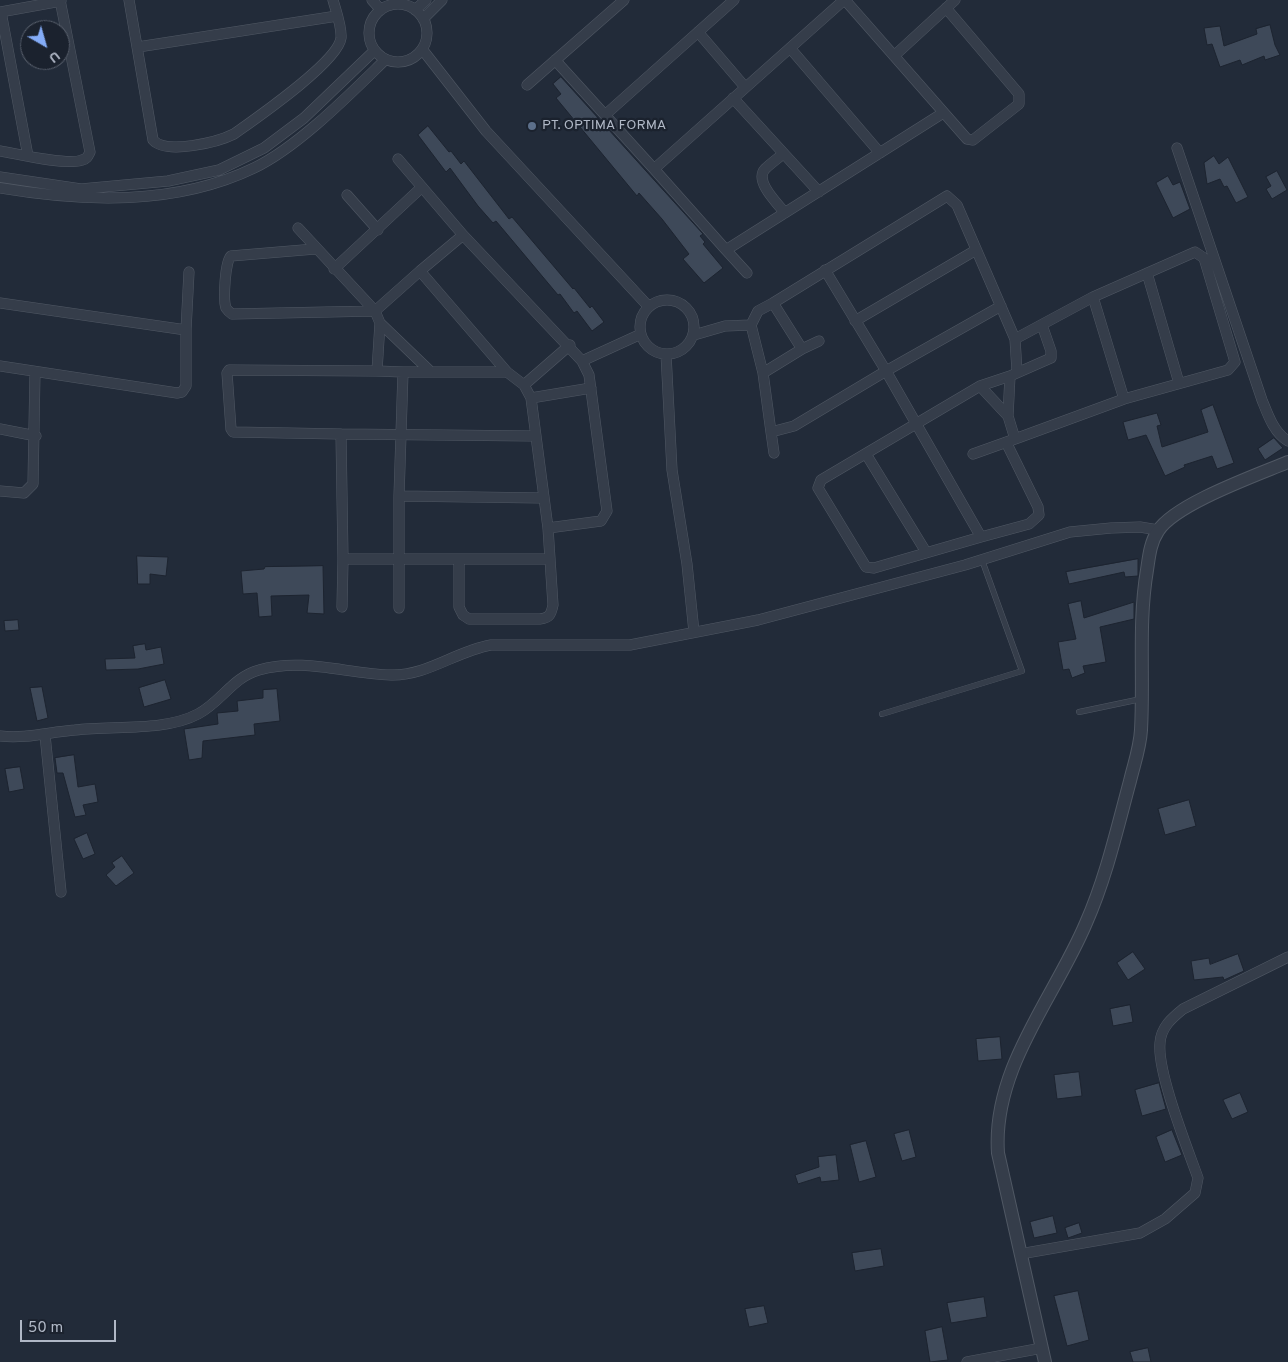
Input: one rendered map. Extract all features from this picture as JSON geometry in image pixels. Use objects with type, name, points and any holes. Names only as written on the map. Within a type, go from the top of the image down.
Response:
[{"type":"street","points":[[0,151],[28,156],[69,162],[81,161],[87,158],[90,152],[60,0],[0,12],[28,156]]},
{"type":"street","points":[[129,0],[153,140],[166,148],[220,142],[265,111],[332,55],[338,47],[341,37],[333,0]]},
{"type":"street","points":[[372,0],[381,10]]},
{"type":"street","points":[[415,10],[426,0]]},
{"type":"street","points":[[422,19],[442,0]]},
{"type":"street","points":[[527,85],[624,0]]},
{"type":"street","points":[[605,115],[734,0]]},
{"type":"street","points":[[654,169],[845,0],[966,139],[973,140],[1019,104],[1020,99],[1017,90],[951,2],[894,56]]},
{"type":"street","points":[[398,5],[415,10],[422,19],[426,34],[422,48],[415,56],[406,61],[395,62],[385,60],[374,51],[369,34],[374,17],[381,10],[398,5]]},
{"type":"street","points":[[138,47],[336,16]]},
{"type":"street","points":[[698,32],[745,87]]},
{"type":"street","points":[[422,48],[486,131],[649,308]]},
{"type":"street","points":[[790,48],[880,153]]},
{"type":"street","points":[[0,177],[81,189],[168,181],[219,170],[264,148],[304,118],[374,51]]},
{"type":"street","points":[[0,188],[48,196],[105,200],[162,194],[224,181],[255,168],[283,150],[323,118],[385,60]]},
{"type":"street","points":[[555,60],[747,273]]},
{"type":"street","points":[[733,98],[818,192]]},
{"type":"street","points":[[726,250],[943,114]]},
{"type":"street","points":[[1177,148],[1262,400],[1276,430],[1282,438],[1288,441]]},
{"type":"street","points":[[783,154],[764,170],[761,176],[763,183],[784,213]]},
{"type":"street","points":[[398,159],[463,235],[570,345],[582,361],[589,375],[608,510],[601,521],[548,528]]},
{"type":"street","points":[[334,269],[422,188]]},
{"type":"street","points":[[347,195],[378,230]]},
{"type":"street","points":[[774,453],[763,373],[751,325],[758,312],[947,196],[957,205],[1015,339],[1014,373],[1008,416],[1011,441],[1038,507],[1039,515],[1029,524],[874,568],[866,567],[815,483],[980,386],[1014,373],[1045,362],[1051,358],[1051,351],[1042,325]]},
{"type":"street","points":[[298,228],[315,249],[374,311],[380,322],[430,371]]},
{"type":"street","points":[[315,249],[231,256],[226,263],[225,302],[228,311],[232,314],[374,311],[463,235]]},
{"type":"street","points":[[855,321],[976,250]]},
{"type":"street","points":[[974,454],[1124,398],[1228,370],[1233,366],[1234,358],[1202,255],[1195,252],[1093,297],[1015,339]]},
{"type":"street","points":[[825,270],[886,371],[981,537]]},
{"type":"street","points":[[420,271],[507,372],[524,385],[531,398],[548,528],[552,614],[540,620],[469,619],[463,615],[460,607],[459,559]]},
{"type":"street","points":[[0,366],[177,393],[182,392],[186,386],[189,272]]},
{"type":"street","points":[[1147,273],[1179,384]]},
{"type":"street","points":[[1093,297],[1124,398]]},
{"type":"street","points":[[669,300],[684,306],[694,318],[694,335],[683,350],[666,354],[649,348],[641,334],[641,319],[649,308],[661,301],[669,300]]},
{"type":"street","points":[[0,303],[186,330]]},
{"type":"street","points":[[773,303],[802,349]]},
{"type":"street","points":[[771,432],[794,426],[1000,306]]},
{"type":"street","points":[[377,371],[380,322]]},
{"type":"street","points":[[694,335],[725,326],[751,325]]},
{"type":"street","points":[[582,361],[641,334]]},
{"type":"street","points":[[763,373],[819,341]]},
{"type":"street","points":[[524,385],[570,345]]},
{"type":"street","points":[[666,354],[672,470],[687,564],[694,632]]},
{"type":"street","points":[[507,372],[229,370],[227,374],[231,429],[233,432],[535,436]]},
{"type":"street","points":[[0,491],[24,493],[33,484],[36,436],[35,372]]},
{"type":"street","points":[[399,608],[399,496],[403,372]]},
{"type":"street","points":[[980,386],[1008,416]]},
{"type":"street","points":[[531,398],[590,388]]},
{"type":"street","points":[[0,430],[36,436]]},
{"type":"street","points":[[341,434],[342,607]]},
{"type":"street","points":[[866,454],[926,552]]},
{"type":"street","points":[[1045,1362],[998,1153],[998,1127],[1004,1091],[1018,1056],[1074,951],[1096,900],[1138,749],[1141,699],[1140,623],[1150,554],[1158,530],[1181,511],[1199,501],[1288,462]]},
{"type":"street","points":[[399,496],[543,498]]},
{"type":"street","points":[[0,736],[16,738],[74,730],[127,728],[182,720],[197,715],[209,707],[241,678],[259,670],[289,665],[336,668],[391,675],[422,671],[476,648],[491,645],[630,645],[758,620],[982,560],[1070,532],[1090,528],[1140,527],[1158,530]]},
{"type":"street","points":[[342,559],[550,559]]},
{"type":"street","points":[[45,735],[62,892]]},
{"type":"street","points":[[1020,1254],[1140,1234],[1158,1223],[1195,1194],[1198,1178],[1164,1072],[1160,1044],[1163,1031],[1170,1020],[1190,1005],[1288,957]]},
{"type":"street","points":[[967,1362],[1042,1348]]},
{"type":"lane","points":[[882,714],[1022,671],[982,560]]},
{"type":"lane","points":[[1079,712],[1141,699]]},
{"type":"building","points":[[1270,25],[1275,45],[1280,55],[1265,60],[1264,56],[1242,65],[1240,60],[1220,67],[1212,44],[1207,45],[1204,28],[1220,26],[1224,46],[1257,34],[1256,29]]},
{"type":"building","points":[[561,77],[703,234],[700,236],[705,242],[703,244],[723,268],[704,283],[683,259],[689,254],[662,219],[639,193],[637,196],[556,98],[561,94],[553,84]]},
{"type":"building","points":[[428,126],[461,164],[464,161],[509,219],[512,217],[573,289],[590,308],[592,306],[604,322],[592,331],[577,311],[574,313],[560,294],[558,295],[496,221],[493,223],[478,206],[450,168],[446,172],[418,135]]},
{"type":"building","points":[[1214,156],[1219,164],[1228,157],[1248,197],[1236,203],[1227,186],[1224,187],[1220,179],[1207,184],[1204,163]]},
{"type":"building","points":[[1277,171],[1287,190],[1272,199],[1266,189],[1271,186],[1266,177]]},
{"type":"building","points":[[1168,176],[1173,185],[1180,182],[1190,209],[1173,218],[1156,183]]},
{"type":"building","points":[[1213,405],[1234,463],[1217,469],[1212,456],[1184,465],[1185,467],[1165,476],[1146,435],[1128,440],[1123,422],[1157,413],[1161,425],[1157,426],[1162,447],[1208,432],[1201,410]]},
{"type":"building","points":[[1274,438],[1283,448],[1265,460],[1258,449]]},
{"type":"building","points":[[137,556],[168,557],[166,576],[150,574],[150,584],[138,584]]},
{"type":"building","points":[[1138,559],[1138,576],[1125,577],[1124,572],[1069,584],[1066,572]]},
{"type":"building","points":[[323,566],[324,614],[307,613],[309,595],[271,596],[272,616],[259,617],[257,593],[243,594],[241,571],[264,569],[265,567]]},
{"type":"building","points":[[1081,601],[1084,618],[1134,602],[1134,619],[1100,627],[1106,662],[1083,666],[1085,673],[1072,678],[1069,669],[1063,670],[1058,642],[1076,639],[1068,604]]},
{"type":"building","points":[[18,620],[19,630],[5,631],[4,621]]},
{"type":"building","points":[[145,644],[146,650],[161,647],[164,664],[138,669],[106,670],[105,659],[135,658],[133,646]]},
{"type":"building","points":[[165,680],[171,699],[144,707],[139,688]]},
{"type":"building","points":[[42,687],[48,718],[37,721],[30,688]]},
{"type":"building","points":[[277,689],[280,721],[254,724],[255,735],[203,741],[202,758],[189,760],[184,729],[218,724],[217,713],[238,711],[237,701],[263,698],[263,690]]},
{"type":"building","points":[[74,755],[78,787],[95,784],[98,802],[83,805],[86,815],[75,817],[63,773],[57,773],[55,758]]},
{"type":"building","points":[[20,767],[24,789],[9,792],[5,769]]},
{"type":"building","points":[[1189,800],[1196,826],[1165,835],[1158,809]]},
{"type":"building","points":[[87,833],[95,854],[83,859],[74,839]]},
{"type":"building","points":[[122,856],[134,873],[116,886],[106,875],[115,867],[112,863]]},
{"type":"building","points":[[1133,952],[1145,969],[1128,980],[1117,963]]},
{"type":"building","points":[[1238,954],[1244,971],[1224,980],[1223,977],[1194,980],[1191,961],[1209,958],[1210,964]]},
{"type":"building","points":[[1130,1005],[1133,1022],[1113,1026],[1110,1009]]},
{"type":"building","points":[[1000,1037],[1002,1059],[978,1061],[976,1039]]},
{"type":"building","points":[[1079,1072],[1082,1096],[1057,1099],[1054,1075]]},
{"type":"building","points":[[1159,1083],[1166,1109],[1142,1116],[1135,1090]]},
{"type":"building","points":[[1240,1093],[1248,1112],[1232,1119],[1223,1100]]},
{"type":"building","points":[[909,1130],[916,1157],[902,1161],[894,1134]]},
{"type":"building","points":[[1172,1130],[1182,1155],[1165,1162],[1156,1137]]},
{"type":"building","points":[[866,1141],[876,1177],[859,1182],[850,1145]]},
{"type":"building","points":[[836,1155],[839,1180],[821,1182],[820,1177],[798,1184],[795,1175],[819,1167],[818,1157]]},
{"type":"building","points":[[1053,1216],[1057,1233],[1034,1238],[1030,1222]]},
{"type":"building","points":[[1079,1223],[1082,1233],[1068,1238],[1065,1228]]},
{"type":"building","points":[[881,1249],[884,1266],[855,1271],[852,1253]]},
{"type":"building","points":[[1078,1291],[1089,1340],[1067,1346],[1054,1296]]},
{"type":"building","points":[[984,1297],[987,1317],[951,1323],[947,1303]]},
{"type":"building","points":[[764,1306],[768,1323],[749,1327],[745,1309]]},
{"type":"building","points":[[942,1327],[948,1360],[930,1362],[925,1331]]},
{"type":"building","points":[[1148,1348],[1151,1362],[1133,1362],[1130,1352]]},
{"type":"place","name":"PT. OPTIMA FORMA","points":[[532,126]]}]
